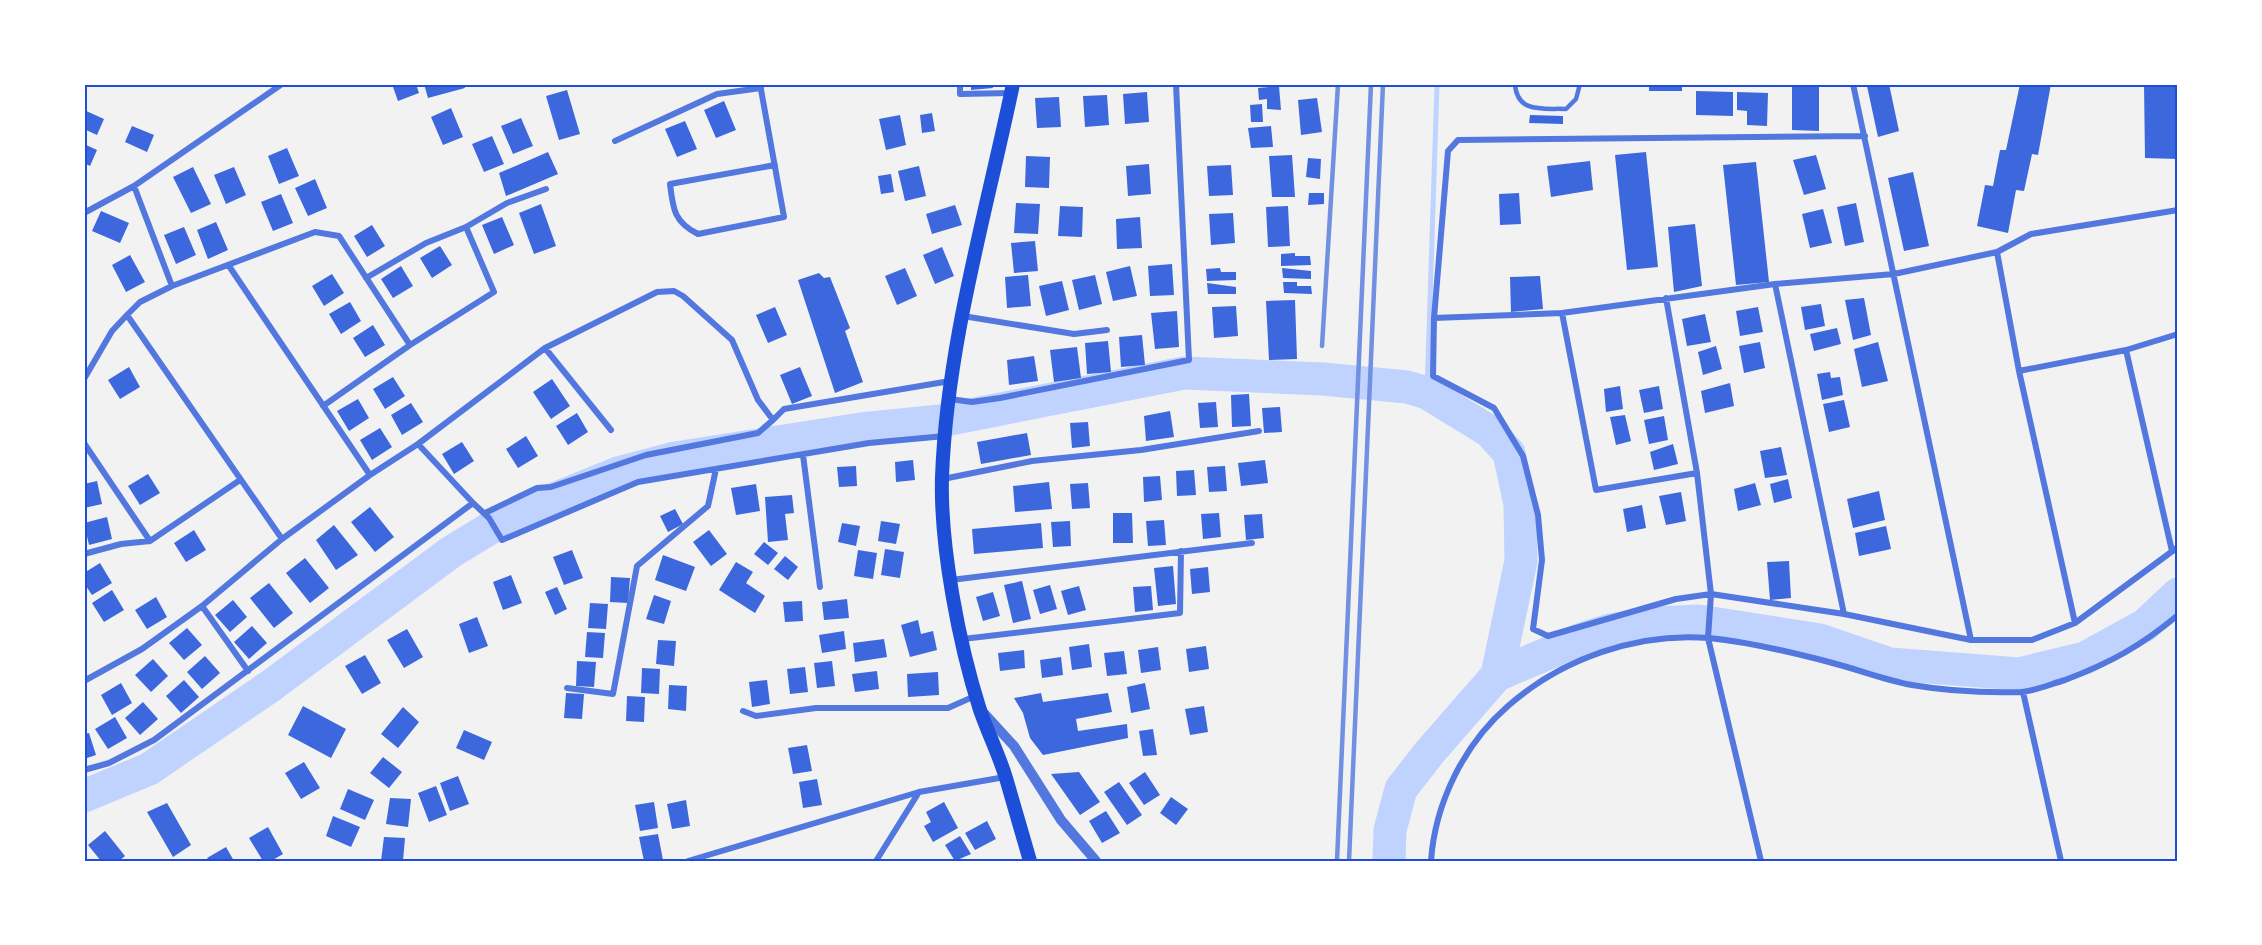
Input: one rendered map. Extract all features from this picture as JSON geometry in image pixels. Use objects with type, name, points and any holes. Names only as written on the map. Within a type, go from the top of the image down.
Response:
[{"type":"main road","points":[[1012,89],[962,316],[951,381],[942,479],[951,580],[963,639],[978,702],[1005,776],[1030,861]]},
{"type":"street","points":[[84,213],[134,186],[282,84]]},
{"type":"street","points":[[960,84],[960,94],[1012,89]]},
{"type":"street","points":[[949,402],[1000,398],[1189,360],[1176,84]]},
{"type":"street","points":[[1853,84],[1971,640]]},
{"type":"street","points":[[615,141],[717,94],[761,86],[775,165],[784,217],[698,234],[684,227],[676,214],[670,184],[775,165]]},
{"type":"street","points":[[1865,136],[1458,140],[1448,151],[1434,318],[1433,376],[1494,408],[1523,456],[1538,515],[1542,560],[1533,629],[1548,636],[1676,599],[1711,594],[1844,614],[1971,640],[2032,640],[2075,623],[2175,549],[2126,350]]},
{"type":"street","points":[[134,186],[172,286]]},
{"type":"street","points":[[366,278],[426,243],[465,227],[507,204],[546,189]]},
{"type":"street","points":[[1434,318],[1562,313],[1775,284],[1894,274],[1997,252],[2031,234],[2178,210]]},
{"type":"street","points":[[323,406],[410,345],[494,292],[465,227]]},
{"type":"street","points":[[84,379],[112,331],[140,302],[172,286],[315,232],[339,236],[410,345]]},
{"type":"street","points":[[1997,252],[2019,370],[2075,623]]},
{"type":"street","points":[[229,266],[370,475]]},
{"type":"street","points":[[1775,284],[1844,614]]},
{"type":"street","points":[[84,681],[142,649],[202,606],[282,539],[370,475],[418,444],[545,348],[657,292],[674,291],[684,296],[732,340],[758,400],[773,420]]},
{"type":"street","points":[[1666,298],[1697,473],[1711,594],[1708,638],[1761,861]]},
{"type":"street","points":[[1562,313],[1596,490],[1697,473]]},
{"type":"street","points":[[128,315],[282,539]]},
{"type":"street","points":[[962,316],[1074,334],[1107,330]]},
{"type":"street","points":[[2019,370],[2126,350],[2178,334]]},
{"type":"street","points":[[545,348],[611,430]]},
{"type":"street","points":[[487,515],[537,488],[551,487],[646,455],[758,433],[784,409],[951,381]]},
{"type":"street","points":[[942,479],[1032,461],[1141,450],[1259,431]]},
{"type":"street","points":[[418,444],[487,515],[501,539],[638,482],[869,443],[946,433]]},
{"type":"street","points":[[84,443],[150,541]]},
{"type":"street","points":[[803,455],[820,587]]},
{"type":"street","points":[[567,688],[613,694],[637,566],[708,506],[716,469]]},
{"type":"street","points":[[84,554],[121,544],[150,541],[240,480]]},
{"type":"street","points":[[84,770],[109,763],[154,740],[473,503]]},
{"type":"street","points":[[951,580],[1252,543]]},
{"type":"street","points":[[963,639],[1180,613],[1181,551]]},
{"type":"street","points":[[202,606],[248,671]]},
{"type":"street","points":[[1431,861],[1445,800],[1464,757],[1494,718],[1528,688],[1569,664],[1602,652],[1641,642],[1708,638],[1830,662],[1912,685],[1944,689],[2023,692],[2106,665],[2146,641],[2178,615]]},
{"type":"street","points":[[2023,692],[2061,861]]},
{"type":"street","points":[[743,711],[756,716],[816,708],[948,708],[978,702],[1014,746],[1061,820],[1096,861]]},
{"type":"street","points":[[688,861],[919,792],[1005,776]]},
{"type":"street","points":[[876,861],[919,792]]},
{"type":"lane","points":[[1515,84],[1520,101],[1528,108],[1566,109],[1576,99],[1580,84]]},
{"type":"building","points":[[392,84],[416,84],[419,93],[398,101]]},
{"type":"building","points":[[424,84],[464,84],[465,88],[428,98]]},
{"type":"building","points":[[971,84],[992,84],[993,88],[971,90]]},
{"type":"building","points":[[1649,84],[1682,84],[1682,91],[1649,91]]},
{"type":"building","points":[[1792,84],[1819,84],[1819,131],[1792,130]]},
{"type":"building","points":[[1889,84],[1899,131],[1878,137],[1867,86]]},
{"type":"building","points":[[2020,84],[2051,84],[2038,155],[2032,154],[2024,191],[2016,190],[2008,233],[1977,226],[1985,185],[1993,186],[2000,150],[2006,150]]},
{"type":"building","points":[[2144,84],[2178,84],[2178,159],[2145,158]]},
{"type":"building","points":[[1279,86],[1281,110],[1267,109],[1267,99],[1259,100],[1258,88]]},
{"type":"building","points":[[567,90],[580,134],[559,140],[546,96]]},
{"type":"building","points":[[1696,91],[1733,92],[1733,116],[1696,115]]},
{"type":"building","points":[[1147,92],[1149,122],[1125,124],[1123,94]]},
{"type":"building","points":[[1737,92],[1768,93],[1767,126],[1747,125],[1747,111],[1737,110]]},
{"type":"building","points":[[1107,95],[1109,125],[1085,127],[1083,96]]},
{"type":"building","points":[[1059,97],[1061,127],[1037,128],[1035,98]]},
{"type":"building","points":[[1317,98],[1322,132],[1301,135],[1298,100]]},
{"type":"building","points":[[724,101],[736,130],[716,138],[704,110]]},
{"type":"building","points":[[1262,104],[1263,122],[1251,122],[1250,105]]},
{"type":"building","points":[[451,108],[463,137],[443,145],[431,117]]},
{"type":"building","points":[[84,110],[104,119],[97,135],[84,129]]},
{"type":"building","points":[[932,113],[935,131],[922,133],[920,115]]},
{"type":"building","points":[[900,115],[906,145],[886,150],[879,119]]},
{"type":"building","points":[[1530,115],[1563,116],[1563,124],[1529,123]]},
{"type":"building","points":[[521,118],[533,146],[513,154],[501,126]]},
{"type":"building","points":[[685,121],[697,149],[677,157],[665,129]]},
{"type":"building","points":[[132,126],[154,135],[147,152],[125,142]]},
{"type":"building","points":[[1271,126],[1273,147],[1251,148],[1248,128]]},
{"type":"building","points":[[492,136],[504,164],[484,172],[472,144]]},
{"type":"building","points":[[84,144],[97,150],[90,166],[84,163]]},
{"type":"building","points":[[287,148],[299,176],[279,184],[268,156]]},
{"type":"building","points":[[548,152],[558,174],[506,196],[499,173]]},
{"type":"building","points":[[1646,152],[1658,267],[1627,270],[1615,155]]},
{"type":"building","points":[[1292,155],[1295,197],[1272,197],[1269,156]]},
{"type":"building","points":[[1816,155],[1826,189],[1804,195],[1793,160]]},
{"type":"building","points":[[1026,156],[1050,157],[1049,188],[1025,187]]},
{"type":"building","points":[[1308,158],[1321,159],[1320,179],[1306,177]]},
{"type":"building","points":[[1590,161],[1593,190],[1551,197],[1547,166]]},
{"type":"building","points":[[1756,162],[1769,282],[1736,285],[1723,165]]},
{"type":"building","points":[[1149,164],[1151,194],[1128,196],[1126,166]]},
{"type":"building","points":[[1231,165],[1233,195],[1209,196],[1207,166]]},
{"type":"building","points":[[919,166],[926,196],[905,201],[898,171]]},
{"type":"building","points":[[193,167],[211,204],[191,213],[173,177]]},
{"type":"building","points":[[234,167],[246,195],[226,204],[214,175]]},
{"type":"building","points":[[1913,172],[1929,246],[1904,251],[1888,178]]},
{"type":"building","points":[[891,174],[894,192],[881,194],[878,176]]},
{"type":"building","points":[[315,179],[327,208],[308,216],[295,188]]},
{"type":"building","points":[[1309,193],[1324,193],[1324,204],[1308,205]]},
{"type":"building","points":[[1519,193],[1521,224],[1500,225],[1499,194]]},
{"type":"building","points":[[281,194],[293,223],[273,231],[261,202]]},
{"type":"building","points":[[1016,203],[1040,204],[1038,234],[1014,233]]},
{"type":"building","points":[[1856,203],[1864,242],[1845,246],[1837,207]]},
{"type":"building","points":[[541,204],[556,246],[534,254],[519,213]]},
{"type":"building","points":[[955,205],[962,225],[932,234],[926,214]]},
{"type":"building","points":[[1060,206],[1083,207],[1082,237],[1058,236]]},
{"type":"building","points":[[1288,206],[1290,246],[1268,247],[1266,207]]},
{"type":"building","points":[[1823,209],[1832,243],[1810,248],[1802,214]]},
{"type":"building","points":[[101,211],[129,223],[120,243],[92,231]]},
{"type":"building","points":[[1233,213],[1235,243],[1211,245],[1209,214]]},
{"type":"building","points":[[502,217],[514,245],[494,254],[482,225]]},
{"type":"building","points":[[1140,217],[1142,248],[1117,249],[1116,219]]},
{"type":"building","points":[[216,222],[228,250],[208,259],[197,230]]},
{"type":"building","points":[[1695,224],[1702,286],[1674,292],[1668,227]]},
{"type":"building","points":[[372,225],[385,246],[367,257],[354,236]]},
{"type":"building","points":[[184,227],[196,255],[176,264],[164,235]]},
{"type":"building","points":[[1035,241],[1038,271],[1014,273],[1011,243]]},
{"type":"building","points":[[440,246],[452,265],[432,278],[420,258]]},
{"type":"building","points":[[942,247],[954,276],[935,284],[923,255]]},
{"type":"building","points":[[1295,253],[1295,256],[1310,256],[1311,265],[1281,266],[1281,254]]},
{"type":"building","points":[[130,255],[145,282],[126,292],[112,265]]},
{"type":"building","points":[[1172,264],[1174,295],[1150,296],[1148,266]]},
{"type":"building","points":[[401,266],[413,286],[393,298],[381,279]]},
{"type":"building","points":[[1130,266],[1137,296],[1113,301],[1106,272]]},
{"type":"building","points":[[905,268],[917,296],[897,305],[885,276]]},
{"type":"building","points":[[1220,268],[1221,272],[1236,272],[1236,280],[1207,281],[1206,269]]},
{"type":"building","points":[[1282,268],[1311,271],[1311,279],[1283,278]]},
{"type":"building","points":[[819,273],[824,278],[830,277],[850,328],[845,331],[863,382],[835,393],[798,280]]},
{"type":"building","points":[[332,274],[344,293],[324,306],[312,286]]},
{"type":"building","points":[[1028,275],[1031,306],[1007,308],[1005,277]]},
{"type":"building","points":[[1095,275],[1102,304],[1079,310],[1072,280]]},
{"type":"building","points":[[1540,276],[1543,309],[1511,312],[1510,277]]},
{"type":"building","points":[[1062,281],[1069,310],[1046,316],[1039,286]]},
{"type":"building","points":[[1283,282],[1297,282],[1297,286],[1311,286],[1312,294],[1284,293]]},
{"type":"building","points":[[1207,283],[1236,287],[1236,294],[1208,294]]},
{"type":"building","points":[[1864,298],[1871,335],[1853,340],[1845,300]]},
{"type":"building","points":[[1295,300],[1297,359],[1269,360],[1266,301]]},
{"type":"building","points":[[350,302],[361,321],[341,334],[329,314]]},
{"type":"building","points":[[1821,304],[1825,326],[1805,330],[1801,307]]},
{"type":"building","points":[[1236,306],[1238,336],[1214,338],[1212,307]]},
{"type":"building","points":[[775,307],[787,335],[768,343],[756,315]]},
{"type":"building","points":[[1758,307],[1763,332],[1740,336],[1736,311]]},
{"type":"building","points":[[1177,311],[1179,347],[1155,349],[1151,313]]},
{"type":"building","points":[[1705,314],[1711,342],[1687,346],[1682,319]]},
{"type":"building","points":[[373,325],[385,345],[365,357],[353,338]]},
{"type":"building","points":[[1837,328],[1841,344],[1814,351],[1810,334]]},
{"type":"building","points":[[1142,335],[1145,365],[1121,367],[1119,337]]},
{"type":"building","points":[[1108,341],[1111,372],[1087,374],[1085,343]]},
{"type":"building","points":[[1760,342],[1765,368],[1744,373],[1739,346]]},
{"type":"building","points":[[1878,342],[1888,381],[1862,387],[1854,349]]},
{"type":"building","points":[[1716,346],[1722,369],[1703,375],[1698,352]]},
{"type":"building","points":[[1077,347],[1081,378],[1054,382],[1050,350]]},
{"type":"building","points":[[1034,356],[1038,381],[1009,385],[1007,360]]},
{"type":"building","points":[[129,367],[140,387],[120,399],[108,380]]},
{"type":"building","points":[[800,367],[812,396],[792,404],[780,375]]},
{"type":"building","points":[[1830,372],[1831,378],[1840,377],[1843,395],[1822,400],[1817,374]]},
{"type":"building","points":[[393,377],[405,396],[385,409],[373,389]]},
{"type":"building","points":[[552,379],[570,406],[551,419],[533,392]]},
{"type":"building","points":[[1730,383],[1734,406],[1705,413],[1701,391]]},
{"type":"building","points":[[1620,386],[1623,409],[1606,412],[1604,389]]},
{"type":"building","points":[[1659,386],[1663,409],[1644,413],[1639,390]]},
{"type":"building","points":[[1249,394],[1251,426],[1232,427],[1231,395]]},
{"type":"building","points":[[358,399],[369,418],[349,431],[337,411]]},
{"type":"building","points":[[1844,400],[1850,427],[1829,432],[1823,404]]},
{"type":"building","points":[[1216,402],[1218,427],[1200,428],[1198,403]]},
{"type":"building","points":[[411,403],[423,422],[402,435],[391,415]]},
{"type":"building","points":[[1280,407],[1282,432],[1264,433],[1262,408]]},
{"type":"building","points":[[1170,411],[1174,437],[1146,441],[1144,416]]},
{"type":"building","points":[[577,413],[588,432],[568,445],[556,426]]},
{"type":"building","points":[[1625,415],[1631,441],[1616,445],[1610,417]]},
{"type":"building","points":[[1664,416],[1668,440],[1649,444],[1644,420]]},
{"type":"building","points":[[1088,422],[1090,446],[1072,448],[1070,423]]},
{"type":"building","points":[[380,428],[392,447],[372,460],[360,440]]},
{"type":"building","points":[[1027,433],[1031,455],[981,464],[977,442]]},
{"type":"building","points":[[526,436],[538,456],[518,468],[506,449]]},
{"type":"building","points":[[462,442],[474,461],[454,474],[442,454]]},
{"type":"building","points":[[1673,444],[1678,464],[1654,470],[1650,452]]},
{"type":"building","points":[[1781,447],[1787,475],[1765,478],[1760,451]]},
{"type":"building","points":[[913,460],[915,480],[896,482],[895,462]]},
{"type":"building","points":[[1265,460],[1268,483],[1241,486],[1238,463]]},
{"type":"building","points":[[856,466],[857,486],[839,487],[837,467]]},
{"type":"building","points":[[1225,466],[1227,491],[1209,492],[1207,467]]},
{"type":"building","points":[[1194,470],[1196,495],[1177,496],[1176,471]]},
{"type":"building","points":[[148,474],[160,493],[140,505],[128,486]]},
{"type":"building","points":[[1160,476],[1162,500],[1144,502],[1143,477]]},
{"type":"building","points":[[1788,479],[1792,498],[1774,503],[1770,484]]},
{"type":"building","points":[[97,481],[102,504],[84,508],[84,484]]},
{"type":"building","points":[[1049,482],[1052,509],[1015,512],[1013,486]]},
{"type":"building","points":[[1088,483],[1090,508],[1072,509],[1070,484]]},
{"type":"building","points":[[1755,483],[1761,505],[1738,511],[1734,489]]},
{"type":"building","points":[[756,484],[760,511],[736,515],[731,488]]},
{"type":"building","points":[[1879,491],[1885,520],[1853,528],[1847,499]]},
{"type":"building","points":[[1681,492],[1686,521],[1666,525],[1659,496]]},
{"type":"building","points":[[792,495],[794,513],[785,514],[788,540],[768,542],[765,497]]},
{"type":"building","points":[[1642,505],[1646,528],[1627,532],[1623,509]]},
{"type":"building","points":[[370,507],[394,537],[375,552],[351,522]]},
{"type":"building","points":[[675,509],[683,524],[668,532],[660,516]]},
{"type":"building","points":[[1113,513],[1132,513],[1133,543],[1113,543]]},
{"type":"building","points":[[1219,513],[1221,537],[1203,539],[1201,514]]},
{"type":"building","points":[[1262,514],[1264,538],[1246,540],[1244,515]]},
{"type":"building","points":[[107,517],[112,539],[89,545],[84,523]]},
{"type":"building","points":[[1164,520],[1166,545],[1148,546],[1146,521]]},
{"type":"building","points":[[881,521],[900,524],[896,544],[878,541]]},
{"type":"building","points":[[1070,521],[1071,546],[1053,547],[1051,522]]},
{"type":"building","points":[[842,523],[860,526],[856,546],[838,542]]},
{"type":"building","points":[[1041,523],[1043,548],[974,554],[972,529]]},
{"type":"building","points":[[334,525],[358,555],[336,570],[316,540]]},
{"type":"building","points":[[1886,526],[1891,549],[1859,556],[1855,533]]},
{"type":"building","points":[[194,530],[206,550],[186,562],[174,543]]},
{"type":"building","points":[[709,530],[727,554],[711,566],[693,542]]},
{"type":"building","points":[[764,542],[778,553],[768,565],[754,554]]},
{"type":"building","points":[[885,549],[904,552],[900,578],[881,575]]},
{"type":"building","points":[[572,550],[583,578],[564,585],[553,557]]},
{"type":"building","points":[[858,550],[877,553],[873,579],[854,576]]},
{"type":"building","points":[[663,555],[695,567],[686,591],[655,580]]},
{"type":"building","points":[[785,556],[798,567],[788,580],[774,569]]},
{"type":"building","points":[[305,558],[329,588],[310,603],[286,573]]},
{"type":"building","points":[[1789,561],[1791,598],[1770,600],[1767,562]]},
{"type":"building","points":[[736,562],[753,572],[746,583],[765,596],[755,613],[719,590]]},
{"type":"building","points":[[100,563],[112,583],[92,595],[84,583],[84,573]]},
{"type":"building","points":[[1173,566],[1176,604],[1158,606],[1154,568]]},
{"type":"building","points":[[1208,567],[1210,592],[1192,594],[1190,569]]},
{"type":"building","points":[[511,575],[522,603],[503,610],[493,582]]},
{"type":"building","points":[[611,577],[630,578],[628,603],[610,602]]},
{"type":"building","points":[[1022,581],[1031,619],[1013,623],[1004,585]]},
{"type":"building","points":[[269,583],[293,613],[274,628],[250,598]]},
{"type":"building","points":[[1050,585],[1057,609],[1040,614],[1033,590]]},
{"type":"building","points":[[1079,586],[1086,610],[1068,615],[1061,591]]},
{"type":"building","points":[[1151,586],[1153,610],[1135,612],[1133,587]]},
{"type":"building","points":[[557,587],[567,609],[555,615],[545,592]]},
{"type":"building","points":[[112,590],[124,610],[104,622],[92,603]]},
{"type":"building","points":[[993,592],[1000,616],[983,621],[976,597]]},
{"type":"building","points":[[654,595],[671,601],[664,624],[646,619]]},
{"type":"building","points":[[156,597],[167,617],[147,629],[135,610]]},
{"type":"building","points":[[847,599],[849,618],[824,620],[822,602]]},
{"type":"building","points":[[233,600],[247,617],[230,632],[215,615]]},
{"type":"building","points":[[802,601],[803,621],[785,622],[783,602]]},
{"type":"building","points":[[590,603],[608,604],[606,629],[588,628]]},
{"type":"building","points":[[477,617],[488,646],[469,653],[459,624]]},
{"type":"building","points":[[918,620],[921,634],[933,631],[937,650],[910,657],[901,625]]},
{"type":"building","points":[[252,626],[267,643],[249,659],[234,642]]},
{"type":"building","points":[[187,628],[202,645],[184,660],[169,643]]},
{"type":"building","points":[[407,629],[423,657],[404,668],[387,640]]},
{"type":"building","points":[[844,631],[846,649],[822,653],[819,635]]},
{"type":"building","points":[[587,632],[605,633],[603,658],[585,657]]},
{"type":"building","points":[[884,639],[887,657],[855,662],[853,643]]},
{"type":"building","points":[[658,640],[676,641],[674,666],[656,664]]},
{"type":"building","points":[[1089,644],[1092,667],[1072,670],[1069,647]]},
{"type":"building","points":[[1206,646],[1209,669],[1189,672],[1186,649]]},
{"type":"building","points":[[1158,647],[1161,670],[1141,673],[1138,650]]},
{"type":"building","points":[[1024,650],[1025,668],[1000,671],[998,653]]},
{"type":"building","points":[[1124,651],[1127,674],[1107,676],[1104,653]]},
{"type":"building","points":[[365,655],[381,683],[362,694],[345,666]]},
{"type":"building","points":[[205,656],[220,673],[202,689],[187,672]]},
{"type":"building","points":[[1061,657],[1063,675],[1042,678],[1040,660]]},
{"type":"building","points":[[153,659],[168,676],[151,692],[135,675]]},
{"type":"building","points":[[577,661],[596,662],[594,687],[576,686]]},
{"type":"building","points":[[832,661],[835,686],[817,688],[814,663]]},
{"type":"building","points":[[805,667],[808,692],[790,694],[787,669]]},
{"type":"building","points":[[642,668],[660,669],[659,694],[641,693]]},
{"type":"building","points":[[877,671],[879,689],[855,692],[852,674]]},
{"type":"building","points":[[938,672],[939,695],[908,697],[907,674]]},
{"type":"building","points":[[184,680],[199,697],[181,713],[166,696]]},
{"type":"building","points":[[767,680],[770,704],[752,707],[749,682]]},
{"type":"building","points":[[121,683],[132,703],[112,715],[101,695]]},
{"type":"building","points":[[1145,683],[1150,709],[1131,713],[1127,687]]},
{"type":"building","points":[[669,685],[687,686],[686,711],[668,709]]},
{"type":"building","points":[[566,693],[584,694],[582,719],[564,718]]},
{"type":"building","points":[[1041,693],[1043,702],[1108,693],[1112,712],[1076,719],[1078,731],[1127,724],[1128,738],[1043,755],[1030,738],[1023,713],[1014,698]]},
{"type":"building","points":[[627,696],[645,697],[644,722],[626,721]]},
{"type":"building","points":[[143,702],[158,719],[140,735],[125,718]]},
{"type":"building","points":[[303,706],[346,729],[331,758],[288,735]]},
{"type":"building","points":[[1204,706],[1208,732],[1190,735],[1185,709]]},
{"type":"building","points":[[403,707],[419,722],[398,748],[381,734]]},
{"type":"building","points":[[115,717],[127,738],[108,749],[95,729]]},
{"type":"building","points":[[1153,729],[1157,755],[1143,756],[1139,731]]},
{"type":"building","points":[[464,730],[492,742],[484,760],[456,748]]},
{"type":"building","points":[[89,733],[96,755],[84,759],[84,734]]},
{"type":"building","points":[[807,745],[812,771],[793,774],[788,748]]},
{"type":"building","points":[[383,757],[402,772],[389,788],[370,773]]},
{"type":"building","points":[[304,762],[320,788],[301,799],[285,773]]},
{"type":"building","points":[[1079,772],[1100,802],[1080,815],[1051,774]]},
{"type":"building","points":[[1145,772],[1160,795],[1144,805],[1129,783]]},
{"type":"building","points":[[458,776],[469,804],[450,811],[440,783]]},
{"type":"building","points":[[817,779],[822,805],[803,808],[799,782]]},
{"type":"building","points":[[1119,782],[1142,815],[1127,825],[1104,792]]},
{"type":"building","points":[[436,786],[447,815],[429,822],[418,793]]},
{"type":"building","points":[[348,789],[374,800],[365,820],[340,809]]},
{"type":"building","points":[[1171,797],[1188,809],[1176,825],[1160,813]]},
{"type":"building","points":[[390,798],[411,799],[408,827],[386,824]]},
{"type":"building","points":[[686,800],[690,826],[672,829],[667,804]]},
{"type":"building","points":[[654,802],[658,828],[640,831],[635,805]]},
{"type":"building","points":[[944,802],[958,828],[933,842],[924,826],[931,822],[926,812]]},
{"type":"building","points":[[167,803],[191,845],[173,857],[147,812]]},
{"type":"building","points":[[1106,811],[1120,833],[1102,843],[1089,821]]},
{"type":"building","points":[[333,816],[360,827],[351,847],[326,836]]},
{"type":"building","points":[[987,821],[996,839],[975,850],[965,833]]},
{"type":"building","points":[[268,827],[283,854],[271,861],[263,861],[249,838]]},
{"type":"building","points":[[105,831],[125,856],[119,861],[101,861],[88,845]]},
{"type":"building","points":[[658,834],[663,860],[644,861],[639,837]]},
{"type":"building","points":[[960,836],[971,854],[955,861],[945,845]]},
{"type":"building","points":[[384,837],[405,838],[403,861],[381,861]]},
{"type":"building","points":[[226,847],[234,861],[209,861],[207,858]]},
{"type":"waterway","points":[[1427,393],[1437,84]]},
{"type":"waterway","points":[[84,796],[149,769],[272,685],[451,552],[507,518],[618,473],[675,458],[861,429],[940,421],[1184,373],[1323,379],[1407,387],[1427,393],[1489,431],[1509,453],[1520,504],[1521,561],[1497,675],[1401,789],[1390,830],[1389,861]]},
{"type":"waterway","points":[[1497,675],[1579,640],[1610,630],[1656,623],[1699,621],[1820,640],[1890,664],[2019,674],[2085,658],[2145,625],[2178,594]]},
{"type":"railway","points":[[1322,346],[1338,84]]},
{"type":"railway","points":[[1337,861],[1371,84]]},
{"type":"railway","points":[[1349,861],[1383,84]]}]
